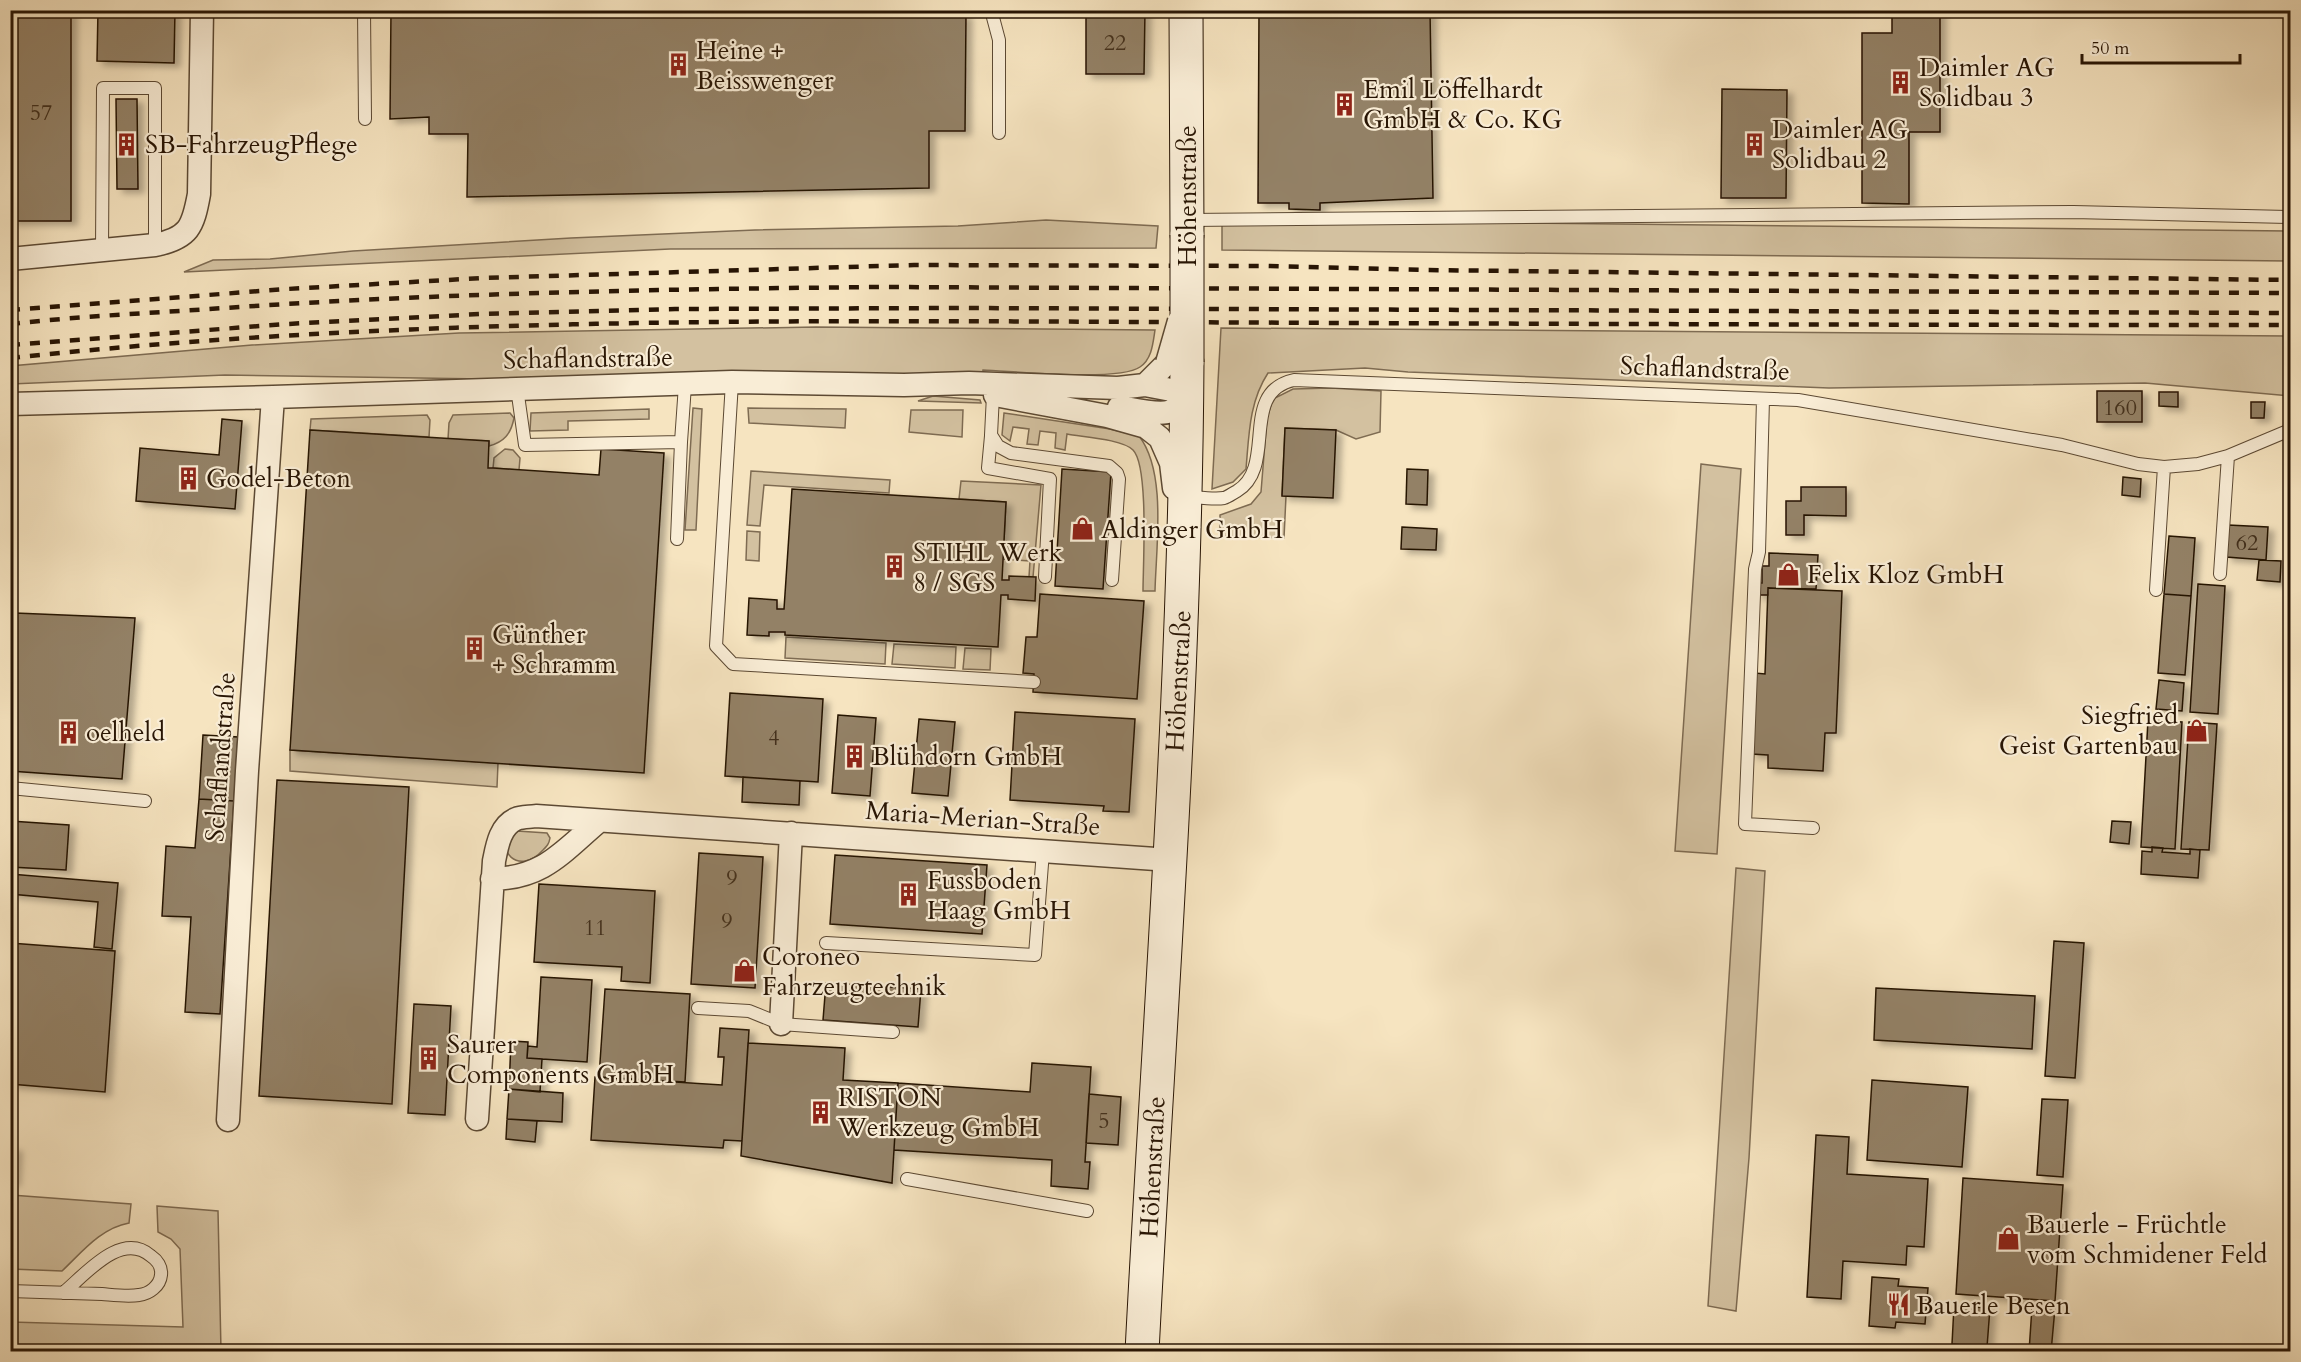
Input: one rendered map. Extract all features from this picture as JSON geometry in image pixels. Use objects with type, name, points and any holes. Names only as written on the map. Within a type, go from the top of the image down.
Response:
[{"type":"main road","name":"Höhenstraße","points":[[1142,1352],[1170,860],[1186,496],[1180,373],[1187,293],[1186,10]]},
{"type":"street","points":[[10,259],[155,245],[174,241],[189,230],[196,211],[199,187],[202,10]]},
{"type":"street","points":[[1145,385],[1180,373]]},
{"type":"street","name":"Schaflandstraße","points":[[10,404],[273,398],[732,382],[904,385],[969,383],[1118,388],[1145,385],[1180,373],[1182,402],[1172,411],[1157,412],[904,385]]},
{"type":"street","name":"Schaflandstraße","points":[[999,396],[1107,416],[1146,427],[1160,438],[1171,463],[1183,555]]},
{"type":"street","name":"Schaflandstraße","points":[[228,1120],[247,771],[273,398]]},
{"type":"street","name":"Maria-Merian-Straße","points":[[477,1119],[492,879],[499,840],[506,828],[516,819],[536,816],[1170,860]]},
{"type":"street","points":[[492,879],[511,879],[539,870],[599,821]]},
{"type":"street","points":[[781,1024],[791,833]]},
{"type":"lane","points":[[364,10],[365,119]]},
{"type":"lane","points":[[991,10],[999,40],[999,133]]},
{"type":"lane","points":[[102,250],[103,88],[155,88],[155,245]]},
{"type":"lane","points":[[1187,227],[2061,212],[2290,217]]},
{"type":"lane","name":"Schaflandstraße","points":[[1186,496],[1225,498],[1244,487],[1255,469],[1265,402],[1271,390],[1283,382],[1294,380],[1798,400],[1964,427],[2062,445],[2138,464],[2164,467],[2198,464],[2228,456],[2290,430]]},
{"type":"lane","points":[[732,382],[716,646],[733,664],[1034,682]]},
{"type":"lane","points":[[677,539],[685,385]]},
{"type":"lane","points":[[518,388],[525,445],[681,442]]},
{"type":"lane","points":[[999,396],[991,435],[988,468],[1050,479],[1045,577]]},
{"type":"lane","points":[[1763,399],[1759,552],[1755,569],[1745,824],[1813,828]]},
{"type":"lane","points":[[991,435],[998,446],[1011,453],[1109,466],[1117,473],[1119,479],[1112,580]]},
{"type":"lane","points":[[2220,574],[2228,456]]},
{"type":"lane","points":[[2157,590],[2164,467]]},
{"type":"lane","points":[[10,788],[145,801]]},
{"type":"lane","points":[[826,944],[1035,955],[1043,851]]},
{"type":"lane","points":[[698,1008],[749,1011],[781,1024],[893,1032]]},
{"type":"lane","points":[[907,1179],[1087,1211]]},
{"type":"lane","points":[[10,1291],[138,1296],[150,1292],[156,1286],[161,1277],[161,1269],[156,1260],[147,1252],[136,1248],[123,1248],[112,1253],[63,1293]]},
{"type":"shaded area","points":[[1046,220],[1158,226],[1156,248],[670,249],[184,272],[213,260],[270,259],[353,251],[571,238],[755,230],[958,226]]},
{"type":"shaded area","points":[[1222,220],[2290,231],[2290,261],[1222,250]]},
{"type":"shaded area","points":[[816,327],[1155,330],[1151,350],[1144,364],[1128,371],[1111,374],[983,370],[982,377],[484,379],[225,375],[11,384],[10,366],[252,345],[459,333]]},
{"type":"shaded area","points":[[1221,328],[2290,336],[2290,396],[2145,383],[1829,388],[1408,372],[1365,368],[1268,373],[1253,407],[1246,469],[1233,482],[1212,489]]},
{"type":"shaded area","points":[[1331,388],[1381,391],[1380,432],[1356,439],[1336,430],[1285,428],[1282,495],[1286,496],[1284,538],[1220,536],[1220,515],[1251,504],[1261,492],[1267,418],[1273,399],[1293,389]]},
{"type":"shaded area","points":[[933,396],[980,400],[981,403],[918,401]]},
{"type":"shaded area","points":[[693,408],[702,409],[696,530],[685,530]]},
{"type":"shaded area","points":[[748,408],[846,409],[845,428],[749,423]]},
{"type":"shaded area","points":[[649,409],[649,419],[568,421],[568,430],[530,431],[531,413]]},
{"type":"shaded area","points":[[911,410],[963,410],[962,437],[909,432]]},
{"type":"shaded area","points":[[510,413],[514,418],[511,429],[503,440],[494,444],[489,446],[489,441],[448,439],[449,423],[453,415]]},
{"type":"shaded area","points":[[1004,413],[1110,429],[1139,436],[1148,451],[1157,489],[1158,532],[1155,591],[1143,591],[1143,495],[1138,460],[1133,450],[1120,443],[1067,434],[1065,450],[1055,448],[1056,433],[1040,431],[1038,445],[1027,444],[1029,429],[1013,427],[1010,441],[1002,435]]},
{"type":"shaded area","points":[[427,415],[430,420],[429,437],[310,430],[311,419]]},
{"type":"shaded area","points":[[505,449],[513,450],[520,458],[519,470],[493,468],[494,458]]},
{"type":"shaded area","points":[[1701,464],[1741,469],[1717,854],[1675,851]]},
{"type":"shaded area","points":[[751,471],[890,480],[889,493],[764,485],[760,526],[747,525]]},
{"type":"shaded area","points":[[961,481],[1041,485],[1033,577],[1029,577],[1030,561],[1003,559],[1006,502],[959,499]]},
{"type":"shaded area","points":[[747,531],[760,532],[759,561],[746,560]]},
{"type":"shaded area","points":[[786,637],[886,643],[885,664],[785,658]]},
{"type":"shaded area","points":[[894,644],[956,647],[955,668],[892,664]]},
{"type":"shaded area","points":[[965,648],[991,649],[990,670],[963,669]]},
{"type":"shaded area","points":[[290,750],[498,763],[497,787],[290,771]]},
{"type":"shaded area","points":[[517,831],[547,833],[550,838],[548,845],[534,858],[517,861],[507,852],[507,845]]},
{"type":"shaded area","points":[[1736,868],[1765,871],[1749,1158],[1736,1311],[1708,1306]]},
{"type":"shaded area","points":[[11,1195],[131,1204],[129,1223],[101,1235],[62,1271],[11,1269]]},
{"type":"shaded area","points":[[157,1206],[218,1211],[221,1351],[11,1351],[11,1322],[183,1327],[180,1249],[171,1239],[158,1232]]},
{"type":"building","points":[[10,10],[71,10],[71,221],[10,221]]},
{"type":"building","points":[[98,10],[175,10],[174,63],[97,61]]},
{"type":"building","name":"Heine + Beisswenger","points":[[391,10],[929,10],[929,14],[966,14],[965,131],[929,131],[929,188],[467,197],[468,134],[429,134],[429,117],[390,119]]},
{"type":"building","points":[[1086,10],[1145,10],[1144,74],[1086,74]]},
{"type":"building","name":"Emil Löffelhardt GmbH & Co. KG","points":[[1259,10],[1430,10],[1433,198],[1320,203],[1320,210],[1289,209],[1289,203],[1258,203]]},
{"type":"building","name":"Daimler AG Solidbau 3","points":[[1892,10],[1940,10],[1940,132],[1909,132],[1909,204],[1862,203],[1862,33],[1892,33]]},
{"type":"building","name":"Daimler AG Solidbau 2","points":[[1722,89],[1787,90],[1786,198],[1721,198]]},
{"type":"building","name":"SB-FahrzeugPflege","points":[[116,99],[137,99],[138,189],[117,189]]},
{"type":"building","points":[[2097,391],[2142,391],[2142,422],[2097,422]]},
{"type":"building","points":[[2159,392],[2178,392],[2178,407],[2159,406]]},
{"type":"building","points":[[2251,402],[2265,402],[2264,418],[2251,418]]},
{"type":"building","name":"Godel-Beton","points":[[222,419],[242,421],[235,509],[136,501],[140,448],[219,455]]},
{"type":"building","points":[[1285,428],[1336,430],[1333,498],[1282,496]]},
{"type":"building","name":"Günther + Schramm","points":[[310,430],[489,441],[488,468],[599,475],[601,449],[664,453],[644,773],[290,750]]},
{"type":"building","name":"Aldinger GmbH","points":[[1062,469],[1111,472],[1103,589],[1055,586]]},
{"type":"building","points":[[1407,469],[1428,470],[1427,505],[1406,504]]},
{"type":"building","points":[[2123,477],[2141,479],[2140,497],[2122,495]]},
{"type":"building","points":[[1801,487],[1846,487],[1846,516],[1804,515],[1804,535],[1786,535],[1786,501],[1801,501]]},
{"type":"building","name":"STIHL Werk 8 / SGS","points":[[792,489],[1006,502],[1002,580],[1009,580],[1009,576],[1036,577],[1035,601],[1008,599],[1008,595],[1001,595],[998,647],[785,635],[785,632],[769,632],[769,636],[747,635],[749,598],[777,600],[777,609],[784,609]]},
{"type":"building","points":[[2228,525],[2268,527],[2266,560],[2226,557]]},
{"type":"building","points":[[1402,527],[1437,529],[1436,550],[1401,549]]},
{"type":"building","points":[[2169,536],[2195,538],[2191,596],[2164,594]]},
{"type":"building","name":"Felix Kloz GmbH","points":[[1769,553],[1818,555],[1816,589],[1768,588],[1768,595],[1757,595],[1757,583],[1762,583],[1762,566],[1769,566]]},
{"type":"building","points":[[2259,560],[2281,561],[2280,582],[2257,580]]},
{"type":"building","points":[[2198,584],[2225,586],[2218,714],[2190,712]]},
{"type":"building","points":[[1768,588],[1842,591],[1836,733],[1825,733],[1823,771],[1768,768],[1768,755],[1751,754],[1755,673],[1765,674]]},
{"type":"building","points":[[1040,594],[1144,601],[1137,699],[1033,692],[1034,674],[1023,673],[1026,637],[1037,637]]},
{"type":"building","points":[[2164,594],[2191,596],[2185,675],[2158,673]]},
{"type":"building","name":"oelheld","points":[[15,613],[135,618],[122,779],[10,771],[10,692]]},
{"type":"building","points":[[2159,680],[2184,683],[2182,711],[2156,709]]},
{"type":"building","points":[[730,693],[823,699],[818,782],[725,776]]},
{"type":"building","points":[[1015,712],[1135,719],[1129,812],[1103,811],[1104,806],[1010,800]]},
{"type":"building","name":"Blühdorn GmbH","points":[[838,715],[876,718],[870,796],[832,793]]},
{"type":"building","points":[[919,719],[955,722],[948,796],[912,793]]},
{"type":"building","points":[[2148,720],[2182,722],[2175,849],[2141,847]]},
{"type":"building","points":[[2189,722],[2217,724],[2209,850],[2181,849]]},
{"type":"building","points":[[203,735],[238,737],[234,801],[199,799]]},
{"type":"building","points":[[743,777],[800,781],[799,805],[742,802]]},
{"type":"building","points":[[277,780],[409,787],[392,1104],[259,1096]]},
{"type":"building","points":[[199,799],[234,801],[220,1014],[185,1012],[191,917],[162,916],[166,846],[195,848]]},
{"type":"building","points":[[10,821],[69,825],[66,870],[10,867]]},
{"type":"building","points":[[2112,821],[2131,822],[2129,844],[2110,842]]},
{"type":"building","points":[[2152,847],[2163,848],[2162,852],[2190,854],[2190,849],[2200,850],[2198,878],[2141,874],[2142,851],[2152,852]]},
{"type":"building","points":[[699,853],[763,857],[755,988],[691,984]]},
{"type":"building","name":"Fussboden Haag GmbH","points":[[835,855],[987,865],[982,934],[830,924]]},
{"type":"building","points":[[10,874],[118,883],[112,949],[94,947],[98,902],[10,894]]},
{"type":"building","points":[[539,884],[655,891],[650,983],[621,981],[622,967],[534,962]]},
{"type":"building","points":[[2054,941],[2084,943],[2075,1078],[2045,1076]]},
{"type":"building","points":[[10,943],[115,951],[105,1092],[10,1084]]},
{"type":"building","points":[[541,977],[592,980],[587,1062],[527,1058],[528,1046],[537,1047]]},
{"type":"building","points":[[826,983],[921,989],[918,1027],[823,1020]]},
{"type":"building","points":[[1876,988],[2035,996],[2032,1049],[1874,1040]]},
{"type":"building","points":[[605,989],[690,994],[685,1082],[599,1077]]},
{"type":"building","name":"Saurer Components GmbH","points":[[414,1004],[451,1006],[445,1115],[408,1113]]},
{"type":"building","points":[[720,1028],[749,1030],[742,1141],[724,1140],[723,1148],[591,1140],[595,1077],[722,1085],[724,1057],[718,1057]]},
{"type":"building","points":[[511,1041],[528,1042],[527,1058],[542,1059],[540,1092],[509,1089]]},
{"type":"building","name":"RISTON Werkzeug GmbH","points":[[748,1043],[845,1048],[843,1080],[898,1083],[892,1183],[741,1156]]},
{"type":"building","points":[[1032,1063],[1091,1067],[1085,1162],[1090,1162],[1088,1189],[1051,1186],[1052,1160],[894,1150],[898,1083],[1030,1092]]},
{"type":"building","points":[[1872,1080],[1968,1087],[1962,1167],[1867,1160]]},
{"type":"building","points":[[509,1089],[563,1093],[562,1122],[507,1119]]},
{"type":"building","points":[[1089,1094],[1121,1097],[1118,1145],[1086,1143]]},
{"type":"building","points":[[2042,1099],[2068,1100],[2063,1177],[2037,1175]]},
{"type":"building","points":[[507,1119],[537,1121],[535,1142],[506,1139]]},
{"type":"building","points":[[1816,1135],[1849,1137],[1847,1174],[1928,1179],[1924,1247],[1907,1246],[1906,1265],[1843,1261],[1841,1299],[1807,1297]]},
{"type":"building","points":[[10,1147],[16,1148],[14,1182],[10,1182]]},
{"type":"building","name":"Bauerle - Früchtle vom Schmidener Feld","points":[[1963,1178],[2063,1185],[2055,1301],[1956,1294]]},
{"type":"building","name":"Bauerle Besen","points":[[1872,1277],[1899,1279],[1898,1286],[1928,1288],[1925,1324],[1896,1322],[1895,1328],[1869,1326]]},
{"type":"building","points":[[1954,1306],[1990,1308],[1987,1347],[1952,1344]]},
{"type":"building","points":[[2032,1307],[2055,1308],[2051,1352],[2029,1352]]},
{"type":"railway","points":[[10,310],[287,289],[483,278],[914,265],[1268,266],[1426,270],[2290,280]]},
{"type":"railway","points":[[10,324],[117,315],[388,299],[800,288],[2290,293]]},
{"type":"railway","points":[[10,345],[287,324],[481,314],[675,309],[2290,313]]},
{"type":"railway","points":[[10,358],[293,335],[577,324],[1002,321],[2290,325]]},
{"type":"place","name":"Heine + Beisswenger","points":[[678,65]]},
{"type":"place","name":"Daimler AG Solidbau 3","points":[[1901,82]]},
{"type":"place","name":"Emil Löffelhardt GmbH & Co. KG","points":[[1345,104]]},
{"type":"place","name":"SB-FahrzeugPflege","points":[[127,144]]},
{"type":"place","name":"Daimler AG Solidbau 2","points":[[1754,144]]},
{"type":"place","name":"Godel-Beton","points":[[188,478]]},
{"type":"place","name":"Aldinger GmbH","points":[[1083,529]]},
{"type":"place","name":"STIHL Werk 8 / SGS","points":[[895,567]]},
{"type":"place","name":"Felix Kloz GmbH","points":[[1789,574]]},
{"type":"place","name":"Günther + Schramm","points":[[474,649]]},
{"type":"place","name":"Siegfried Geist Gartenbau","points":[[2196,730]]},
{"type":"place","name":"oelheld","points":[[68,732]]},
{"type":"place","name":"Blühdorn GmbH","points":[[854,756]]},
{"type":"place","name":"Fussboden Haag GmbH","points":[[909,895]]},
{"type":"place","name":"Coroneo Fahrzeugtechnik","points":[[744,971]]},
{"type":"place","name":"Saurer Components GmbH","points":[[429,1059]]},
{"type":"place","name":"RISTON Werkzeug GmbH","points":[[820,1112]]},
{"type":"place","name":"Bauerle - Früchtle vom Schmidener Feld","points":[[2009,1239]]},
{"type":"place","name":"Bauerle Besen","points":[[1898,1305]]}]
